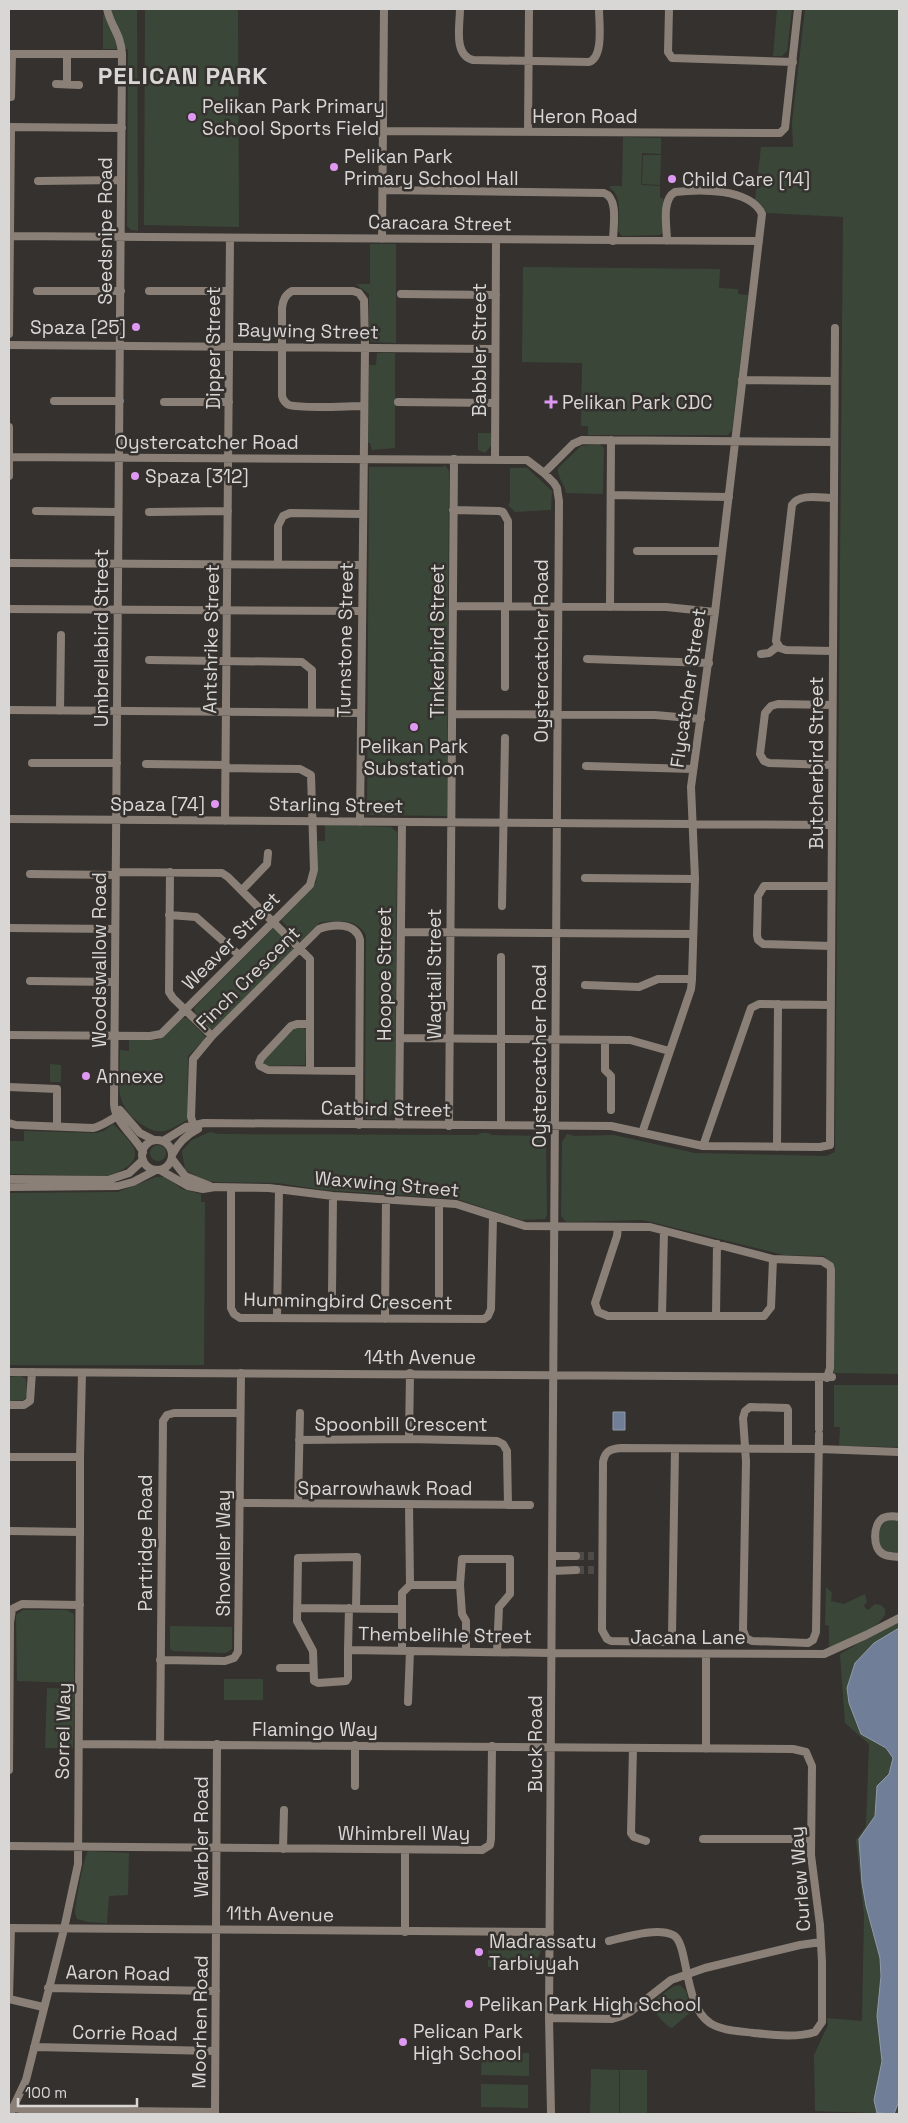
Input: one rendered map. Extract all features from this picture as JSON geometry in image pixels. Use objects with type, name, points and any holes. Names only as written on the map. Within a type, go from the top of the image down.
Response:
[{"type":"street","name":"Seedsnipe Road","points":[[107,9],[120,38],[122,54],[119,457]]},
{"type":"street","points":[[382,239],[384,9]]},
{"type":"street","points":[[460,9],[460,51],[466,58],[473,60],[589,62],[594,60],[599,51],[599,9]]},
{"type":"street","points":[[528,132],[529,9]]},
{"type":"street","points":[[669,9],[668,52],[672,58],[792,62],[798,9]]},
{"type":"street","points":[[11,97],[10,54],[122,54]]},
{"type":"street","points":[[67,54],[68,84]]},
{"type":"street","name":"Heron Road","points":[[383,131],[780,133],[784,130],[792,62]]},
{"type":"street","points":[[56,84],[79,85]]},
{"type":"street","points":[[9,334],[10,127],[122,128]]},
{"type":"street","points":[[38,181],[121,180]]},
{"type":"street","points":[[383,190],[609,194],[614,202],[613,241]]},
{"type":"street","name":"Flycatcher Street","points":[[642,1133],[691,989],[695,879],[691,787],[709,663],[762,214],[757,206],[739,195],[729,192],[678,192],[670,195],[667,203],[666,241]]},
{"type":"street","name":"Caracara Street","points":[[9,236],[759,242]]},
{"type":"street","name":"Dipper Street","points":[[228,458],[230,238]]},
{"type":"street","name":"Babbler Street","points":[[495,460],[496,240]]},
{"type":"street","points":[[36,291],[121,291]]},
{"type":"street","points":[[150,291],[230,291]]},
{"type":"street","name":"Turnstone Street","points":[[283,347],[282,302],[287,294],[292,291],[353,291],[358,293],[364,300],[360,822]]},
{"type":"street","points":[[401,294],[496,295]]},
{"type":"street","name":"Butcherbird Street","points":[[830,1145],[835,328]]},
{"type":"street","name":"Baywing Street","points":[[9,345],[495,349]]},
{"type":"street","points":[[283,347],[282,396],[288,404],[300,406],[364,406]]},
{"type":"street","points":[[742,380],[834,381]]},
{"type":"street","points":[[54,401],[120,401]]},
{"type":"street","points":[[164,402],[229,402]]},
{"type":"street","points":[[398,402],[495,403]]},
{"type":"street","points":[[9,427],[9,476]]},
{"type":"street","points":[[610,607],[611,440]]},
{"type":"street","points":[[544,473],[578,441],[834,442]]},
{"type":"street","name":"Oystercatcher Road","points":[[9,457],[527,460],[554,483],[558,492],[554,1226],[555,1375]]},
{"type":"street","name":"Umbrellabird Street","points":[[116,820],[119,457]]},
{"type":"street","name":"Antshrike Street","points":[[225,821],[228,458]]},
{"type":"street","name":"Tinkerbird Street","points":[[451,822],[454,459]]},
{"type":"street","points":[[611,495],[728,497]]},
{"type":"street","points":[[832,651],[786,650],[778,646],[776,638],[792,505],[794,501],[802,497],[833,498]]},
{"type":"street","points":[[453,510],[499,511],[506,515],[508,521],[505,687]]},
{"type":"street","points":[[36,511],[118,512]]},
{"type":"street","points":[[149,512],[228,511]]},
{"type":"street","points":[[278,564],[278,526],[283,516],[290,513],[362,514]]},
{"type":"street","points":[[637,551],[722,551]]},
{"type":"street","points":[[9,563],[362,565]]},
{"type":"street","points":[[453,606],[684,608],[715,612]]},
{"type":"street","points":[[9,609],[361,611]]},
{"type":"street","points":[[60,711],[61,635]]},
{"type":"street","points":[[760,654],[769,653],[778,646]]},
{"type":"street","points":[[588,659],[709,663]]},
{"type":"street","points":[[148,660],[307,663],[312,670],[312,712]]},
{"type":"street","points":[[832,705],[778,704],[771,706],[765,713],[760,754],[764,761],[769,763],[832,765]]},
{"type":"street","points":[[9,710],[360,713]]},
{"type":"street","points":[[453,714],[675,715],[701,719]]},
{"type":"street","points":[[502,906],[505,738]]},
{"type":"street","points":[[32,763],[116,763]]},
{"type":"street","points":[[146,764],[226,766]]},
{"type":"street","name":"Weaver Street","points":[[9,1035],[150,1036],[161,1034],[312,881],[314,870],[312,782],[309,772],[300,769],[226,766]]},
{"type":"street","points":[[586,766],[694,769]]},
{"type":"street","name":"Starling Street","points":[[9,819],[831,825]]},
{"type":"street","name":"Woodswallow Road","points":[[116,820],[114,1100],[119,1115],[143,1156]]},
{"type":"street","name":"Hoopoe Street","points":[[399,1125],[402,822]]},
{"type":"street","name":"Wagtail Street","points":[[449,1126],[451,822]]},
{"type":"street","points":[[242,890],[267,864],[268,853]]},
{"type":"street","points":[[170,872],[169,992],[212,1036]]},
{"type":"street","points":[[30,874],[222,873],[274,921],[311,962],[310,1070]]},
{"type":"street","points":[[585,878],[695,879]]},
{"type":"street","points":[[831,886],[764,886],[758,896],[757,935],[760,942],[766,945],[831,946]]},
{"type":"street","points":[[169,915],[196,917],[239,955]]},
{"type":"street","name":"Finch Crescent","points":[[194,1127],[191,1117],[192,1059],[212,1036],[319,929],[325,927],[351,927],[359,934],[359,1125]]},
{"type":"street","points":[[9,928],[115,929]]},
{"type":"street","points":[[401,932],[693,934]]},
{"type":"street","points":[[501,957],[501,1125]]},
{"type":"street","points":[[585,985],[639,987],[658,979],[692,979]]},
{"type":"street","points":[[30,981],[115,982]]},
{"type":"street","points":[[703,1146],[751,1008],[759,1004],[831,1005]]},
{"type":"street","points":[[776,1147],[778,1004]]},
{"type":"street","points":[[310,1024],[292,1026],[259,1063],[261,1068],[268,1070],[359,1071]]},
{"type":"street","points":[[400,1038],[630,1040],[669,1051]]},
{"type":"street","points":[[605,1040],[606,1070],[611,1076],[611,1110]]},
{"type":"street","points":[[9,1087],[57,1089],[57,1126]]},
{"type":"street","points":[[9,1124],[16,1126],[96,1127],[119,1115]]},
{"type":"street","name":"Woodswallow Road","points":[[119,1115],[140,1133],[154,1140]]},
{"type":"street","name":"Catbird Street","points":[[162,1141],[194,1127],[216,1123],[611,1126],[703,1146],[820,1148],[830,1145]]},
{"type":"street","name":"Catbird Street","points":[[172,1157],[176,1145],[194,1127]]},
{"type":"street","points":[[9,1179],[108,1180],[129,1173],[143,1156],[146,1144],[154,1140],[162,1141],[171,1148],[172,1157],[167,1166],[133,1182],[118,1186],[9,1186]]},
{"type":"street","points":[[143,1156],[148,1167],[158,1170]]},
{"type":"street","name":"Waxwing Street","points":[[172,1157],[180,1171],[190,1179],[215,1187]]},
{"type":"street","name":"Waxwing Street","points":[[158,1170],[188,1186],[203,1189],[215,1187],[279,1189],[333,1196],[456,1204],[524,1226],[650,1228],[773,1258],[822,1261],[830,1266],[830,1368],[826,1378]]},
{"type":"street","name":"Hummingbird Crescent","points":[[232,1188],[232,1312],[240,1318],[479,1320],[488,1316],[491,1309],[493,1217]]},
{"type":"street","points":[[277,1318],[279,1189]]},
{"type":"street","points":[[332,1294],[333,1196]]},
{"type":"street","points":[[385,1319],[386,1200]]},
{"type":"street","points":[[439,1204],[439,1295]]},
{"type":"street","points":[[618,1227],[617,1236],[596,1299],[596,1309],[600,1314],[608,1316],[759,1316],[767,1314],[771,1307],[773,1258]]},
{"type":"street","points":[[662,1315],[664,1231]]},
{"type":"street","points":[[716,1316],[717,1244]]},
{"type":"street","name":"14th Avenue","points":[[9,1372],[174,1371],[826,1378]]},
{"type":"street","points":[[9,1405],[24,1405],[30,1401],[32,1372]]},
{"type":"street","name":"Sorrel Way","points":[[12,2111],[26,2080],[76,1875],[78,1846],[82,1373]]},
{"type":"street","name":"Shoveller Way","points":[[160,1660],[225,1660],[234,1658],[238,1652],[241,1373]]},
{"type":"street","points":[[409,1439],[410,1373]]},
{"type":"street","name":"Buck Road","points":[[551,2114],[549,2018],[555,1375]]},
{"type":"street","points":[[788,1449],[788,1410],[783,1406],[750,1407],[745,1411],[743,1418],[746,1461],[744,1634],[752,1642],[811,1642],[816,1632],[819,1431],[826,1378]]},
{"type":"street","name":"Partridge Road","points":[[160,1745],[163,1421],[167,1415],[174,1413],[240,1413]]},
{"type":"street","points":[[299,1440],[300,1413]]},
{"type":"street","name":"Spoonbill Crescent","points":[[298,1503],[299,1440],[409,1439],[497,1441],[503,1444],[508,1455],[508,1505]]},
{"type":"street","points":[[675,1449],[673,1625],[670,1638],[660,1642],[618,1642],[607,1639],[602,1630],[598,1570],[603,1462],[606,1452],[621,1448],[819,1449],[899,1452]]},
{"type":"street","points":[[9,1457],[80,1457]]},
{"type":"street","name":"Sparrowhawk Road","points":[[240,1503],[530,1505]]},
{"type":"street","points":[[409,1504],[410,1585]]},
{"type":"street","points":[[899,1517],[886,1517],[879,1522],[876,1529],[876,1543],[879,1551],[899,1557]]},
{"type":"street","points":[[9,1531],[80,1532]]},
{"type":"street","points":[[553,1556],[576,1556]]},
{"type":"street","name":"Thembelihle Street","points":[[297,1608],[296,1568],[299,1557],[357,1558],[348,1650],[552,1654]]},
{"type":"street","points":[[466,1651],[466,1621],[462,1614],[460,1585],[462,1559],[510,1559],[509,1596],[499,1607],[498,1652]]},
{"type":"street","points":[[552,1571],[576,1570]]},
{"type":"street","points":[[408,1702],[406,1650],[401,1609],[402,1593],[410,1585],[460,1585]]},
{"type":"street","points":[[9,1770],[10,1623],[12,1609],[22,1604],[80,1605]]},
{"type":"street","points":[[348,1650],[348,1678],[346,1681],[318,1683],[314,1681],[313,1651],[297,1624],[297,1608],[401,1609]]},
{"type":"street","name":"Jacana Lane","points":[[552,1654],[824,1654],[899,1618]]},
{"type":"street","points":[[706,1654],[706,1749]]},
{"type":"street","points":[[280,1668],[313,1668]]},
{"type":"street","name":"Flamingo Way","points":[[79,1744],[551,1748]]},
{"type":"street","name":"Warbler Road","points":[[217,1744],[217,1930]]},
{"type":"street","points":[[355,1745],[355,1786]]},
{"type":"street","name":"Whimbrell Way","points":[[9,1846],[405,1850],[473,1850],[486,1848],[491,1839],[492,1746]]},
{"type":"street","name":"Curlew Way","points":[[549,2018],[612,2019],[630,2012],[672,1980],[705,1968],[800,1945],[821,1942],[811,1855],[812,1766],[806,1752],[793,1749],[551,1748]]},
{"type":"street","points":[[633,1748],[631,1833],[634,1838],[646,1841]]},
{"type":"street","points":[[283,1849],[284,1810]]},
{"type":"street","points":[[703,1839],[811,1839]]},
{"type":"street","points":[[405,1850],[405,1932]]},
{"type":"street","points":[[10,1928],[9,1998],[44,2007]]},
{"type":"street","name":"11th Avenue","points":[[10,1928],[550,1932]]},
{"type":"street","name":"Moorhen Road","points":[[215,2113],[217,1930]]},
{"type":"street","points":[[609,1941],[638,1934],[672,1934],[678,1938],[681,1944],[686,1975],[697,2010],[710,2023],[726,2029],[766,2034],[809,2034],[815,2032],[822,2022],[821,1942]]},
{"type":"street","name":"Aaron Road","points":[[48,1988],[216,1991]]},
{"type":"street","name":"Corrie Road","points":[[34,2047],[216,2050]]},
{"type":"street","points":[[12,2111],[215,2113]]},
{"type":"green space","points":[[114,9],[137,9],[138,231],[131,230],[127,226],[128,49],[103,49],[103,15]]},
{"type":"green space","name":"Pelikan Park Primary School Sports Field","points":[[145,9],[238,9],[239,227],[144,225]]},
{"type":"green space","points":[[777,9],[792,9],[787,51],[782,56],[773,56]]},
{"type":"green space","points":[[805,9],[899,9],[899,1374],[833,1373],[834,1266],[824,1256],[784,1255],[643,1220],[566,1222],[561,1216],[562,1142],[567,1134],[575,1136],[614,1135],[695,1153],[826,1156],[835,1152],[843,217],[767,213],[755,200],[761,147],[793,147],[792,122]]},
{"type":"green space","points":[[623,137],[661,138],[661,154],[642,153],[641,185],[660,186],[660,198],[663,198],[663,232],[660,235],[622,236],[618,231],[617,196],[610,186],[622,186]]},
{"type":"green space","points":[[643,155],[661,155],[660,185],[642,184]]},
{"type":"green space","points":[[370,244],[396,244],[396,343],[372,342],[369,338],[369,294],[356,284],[370,284]]},
{"type":"green space","points":[[523,267],[720,269],[719,288],[738,289],[738,294],[748,295],[732,430],[728,435],[588,435],[588,426],[581,426],[582,363],[522,362]]},
{"type":"green space","points":[[377,353],[395,353],[395,448],[372,450],[370,443],[368,443],[369,365],[376,365]]},
{"type":"green space","points":[[478,433],[491,433],[491,446],[485,453],[478,450]]},
{"type":"green space","points":[[599,444],[604,448],[603,494],[566,493],[558,468],[581,446]]},
{"type":"green space","points":[[445,465],[449,471],[447,816],[367,815],[369,467],[443,467]]},
{"type":"green space","points":[[510,468],[527,468],[552,491],[551,510],[515,512],[508,505],[510,502]]},
{"type":"green space","points":[[325,825],[391,827],[397,832],[395,1110],[388,1118],[367,1119],[365,1115],[366,935],[362,929],[352,923],[340,921],[320,922],[301,941],[281,920],[316,883],[318,841],[325,841]]},
{"type":"green space","points":[[274,927],[294,949],[213,1031],[195,1013],[194,1008]]},
{"type":"green space","points":[[183,1018],[187,1018],[205,1036],[204,1040],[188,1056],[187,1120],[169,1130],[154,1130],[141,1124],[125,1108],[119,1082],[120,1050],[129,1051],[129,1040],[158,1040]]},
{"type":"green space","points":[[301,1026],[307,1030],[305,1065],[265,1066],[263,1061],[295,1028]]},
{"type":"green space","points":[[50,1064],[61,1065],[61,1082],[50,1082]]},
{"type":"green space","points":[[113,1124],[128,1139],[135,1151],[135,1157],[128,1166],[117,1172],[106,1176],[9,1174],[9,1141],[24,1141],[24,1131],[96,1133],[104,1131]]},
{"type":"green space","points":[[210,1132],[219,1134],[477,1135],[488,1133],[492,1135],[540,1136],[542,1134],[546,1140],[547,1215],[545,1219],[521,1220],[457,1199],[324,1190],[277,1183],[206,1181],[185,1170],[182,1151],[192,1140]]},
{"type":"green space","points":[[158,1145],[164,1147],[166,1153],[164,1159],[158,1161],[152,1159],[150,1153],[152,1147]]},
{"type":"green space","points":[[156,1177],[165,1177],[182,1189],[201,1194],[201,1202],[205,1202],[204,1365],[9,1365],[9,1193],[118,1192]]},
{"type":"green space","points":[[20,1376],[26,1379],[27,1394],[24,1400],[9,1401],[9,1377]]},
{"type":"green space","points":[[834,1385],[899,1385],[899,1447],[839,1446],[840,1427],[834,1427]]},
{"type":"green space","points":[[889,1519],[899,1520],[899,1553],[885,1551],[880,1543],[880,1529]]},
{"type":"green space","points":[[826,1587],[832,1593],[831,1601],[844,1604],[865,1594],[867,1602],[864,1605],[865,1608],[868,1610],[875,1604],[881,1605],[885,1609],[885,1615],[875,1626],[860,1637],[844,1645],[829,1647],[829,1626],[825,1625]]},
{"type":"green space","points":[[23,1610],[66,1610],[74,1614],[74,1683],[17,1681],[16,1615]]},
{"type":"green space","points":[[899,1620],[899,2114],[815,2111],[814,2055],[828,2025],[827,2018],[862,2021],[864,1915],[856,1840],[866,1826],[869,1744],[845,1723],[840,1654]]},
{"type":"green space","points":[[170,1626],[232,1627],[232,1649],[226,1653],[173,1651],[170,1649]]},
{"type":"green space","points":[[224,1679],[263,1679],[263,1700],[224,1700]]},
{"type":"green space","points":[[47,1688],[75,1689],[73,1748],[45,1748]]},
{"type":"green space","points":[[88,1851],[129,1853],[128,1895],[109,1896],[107,1923],[88,1922],[77,1919],[75,1913],[80,1880]]},
{"type":"green space","points":[[488,1939],[533,1940],[537,1942],[541,1951],[537,1960],[537,1968],[488,1967]]},
{"type":"green space","points":[[680,1985],[686,1991],[691,2012],[672,2028],[661,2019],[650,2003],[674,1986]]},
{"type":"green space","points":[[482,2052],[529,2053],[529,2076],[481,2075]]},
{"type":"green space","points":[[591,2069],[619,2070],[619,2114],[590,2113]]},
{"type":"green space","points":[[620,2070],[647,2070],[647,2114],[620,2114]]},
{"type":"green space","points":[[481,2084],[528,2085],[528,2108],[481,2107]]},
{"type":"water","points":[[613,1412],[625,1412],[625,1430],[613,1430]]},
{"type":"water","points":[[899,1628],[899,2101],[894,2114],[877,2113],[874,2100],[882,2061],[877,2016],[881,1976],[880,1958],[866,1906],[862,1883],[859,1839],[875,1816],[877,1786],[889,1774],[893,1758],[886,1748],[861,1734],[849,1703],[847,1688],[855,1663],[874,1643]]},
{"type":"tunnel","points":[[576,1556],[594,1556]]},
{"type":"tunnel","points":[[576,1570],[594,1570]]},
{"type":"place","name":"Pelikan Park Primary School Sports Field","points":[[192,117]]},
{"type":"place","name":"Pelikan Park Primary School Hall","points":[[334,167]]},
{"type":"place","name":"Child Care [14]","points":[[672,179]]},
{"type":"place","name":"Spaza [25]","points":[[136,327]]},
{"type":"place","name":"Pelikan Park CDC","points":[[551,402]]},
{"type":"place","name":"Spaza [312]","points":[[135,476]]},
{"type":"place","name":"Pelikan Park Substation","points":[[414,727]]},
{"type":"place","name":"Spaza [74]","points":[[215,804]]},
{"type":"place","name":"Annexe","points":[[86,1076]]},
{"type":"place","name":"Madrassatu Tarbiyyah","points":[[479,1952]]},
{"type":"place","name":"Pelikan Park High School","points":[[469,2004]]},
{"type":"place","name":"Pelican Park High School","points":[[403,2042]]},
{"type":"district","name":"PELICAN PARK","points":[[183,75]]}]
